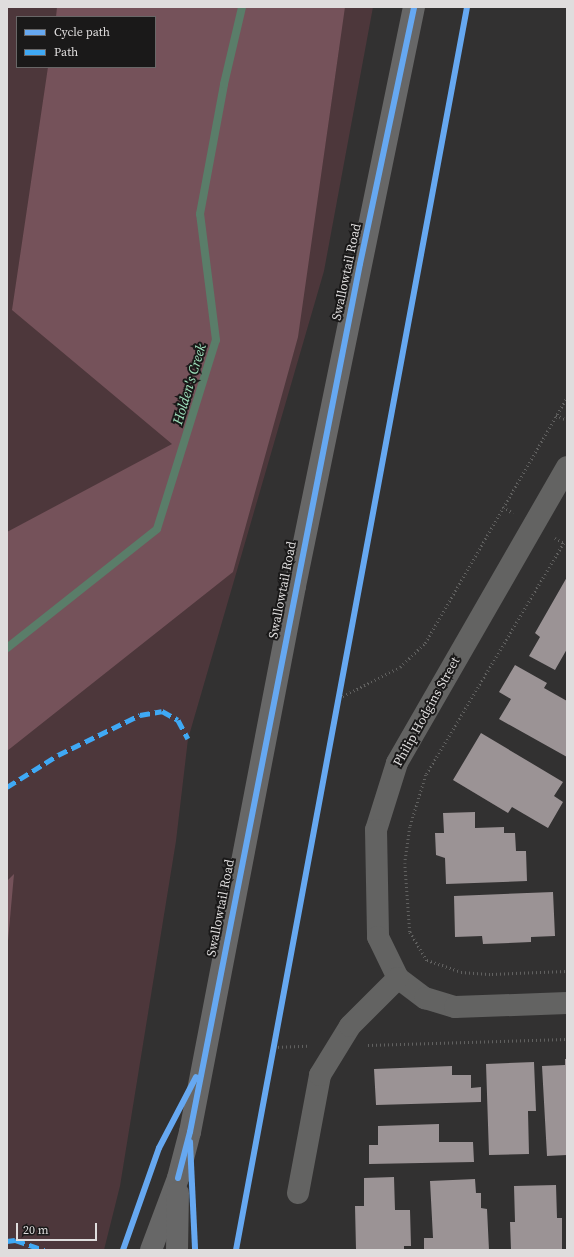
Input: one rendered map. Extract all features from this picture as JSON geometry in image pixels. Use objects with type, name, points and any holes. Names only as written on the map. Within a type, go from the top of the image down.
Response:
[{"type":"street","name":"Swallowtail Road","points":[[151,1250],[178,1178],[190,1132],[357,279],[414,7]]},
{"type":"street","name":"Philip Hodgins Street","points":[[565,473],[396,763],[376,830],[378,937],[398,978],[424,998],[455,1007],[567,1003]]},
{"type":"street","points":[[298,1193],[320,1074],[350,1026],[398,978]]},
{"type":"street","name":"Swallowtail Road","points":[[177,1250],[178,1178]]},
{"type":"path","points":[[339,698],[400,667],[424,643],[567,397]]},
{"type":"path","points":[[556,415],[567,420]]},
{"type":"path","points":[[567,544],[564,543],[426,775],[410,827],[405,863],[410,932],[427,960],[461,972],[492,974],[567,971]]},
{"type":"path","points":[[337,706],[340,690]]},
{"type":"path","points":[[272,1055],[275,1039]]},
{"type":"path","points":[[274,1047],[567,1039]]},
{"type":"shaded area","points":[[7,7],[373,7],[324,271],[188,739],[176,841],[120,1186],[104,1250],[7,1250]]},
{"type":"shaded area","points":[[57,7],[345,7],[298,337],[233,572],[7,751],[7,532],[172,444],[12,310],[48,68],[156,68],[156,16],[56,16]]},
{"type":"shaded area","points":[[14,874],[7,952],[7,881]]},
{"type":"building","points":[[567,577],[567,649],[555,670],[529,656],[540,637],[535,633]]},
{"type":"building","points":[[515,665],[547,683],[544,688],[567,701],[567,757],[499,719],[511,699],[499,692]]},
{"type":"building","points":[[481,733],[563,782],[554,796],[563,802],[548,828],[512,807],[508,813],[453,780]]},
{"type":"building","points":[[475,812],[475,828],[504,827],[504,833],[515,833],[516,851],[526,851],[527,881],[446,884],[445,858],[436,855],[435,833],[444,833],[443,813]]},
{"type":"building","points":[[553,892],[555,936],[531,937],[531,942],[483,944],[482,936],[455,937],[454,896]]},
{"type":"building","points":[[565,1059],[567,1059],[567,1155],[547,1156],[542,1066],[565,1065]]},
{"type":"building","points":[[534,1062],[536,1111],[528,1111],[529,1154],[489,1155],[486,1064]]},
{"type":"building","points":[[452,1066],[452,1075],[471,1075],[471,1088],[481,1087],[481,1102],[376,1105],[374,1069]]},
{"type":"building","points":[[439,1124],[439,1142],[473,1142],[474,1162],[369,1164],[369,1145],[378,1145],[378,1126]]},
{"type":"building","points":[[394,1177],[395,1210],[410,1210],[411,1246],[404,1246],[404,1250],[356,1250],[355,1206],[364,1206],[364,1178]]},
{"type":"building","points":[[475,1179],[476,1193],[481,1193],[481,1208],[487,1209],[489,1250],[424,1250],[424,1238],[433,1238],[430,1181]]},
{"type":"building","points":[[556,1185],[557,1218],[562,1218],[562,1250],[511,1250],[510,1222],[515,1222],[514,1186]]},
{"type":"waterway","name":"Holden's Creek","points":[[7,648],[157,529],[216,340],[200,214],[224,84],[242,7]]},
{"type":"marked path","points":[[7,787],[58,755],[140,715],[162,711],[178,720],[188,739]]},
{"type":"marked path","points":[[7,1241],[15,1240],[44,1250]]},
{"type":"cycle path","points":[[178,1178],[190,1132],[360,264],[414,7]]},
{"type":"cycle path","points":[[236,1250],[467,7]]},
{"type":"cycle path","points":[[123,1250],[159,1148],[196,1077]]},
{"type":"cycle path","points":[[190,1142],[195,1250]]}]
